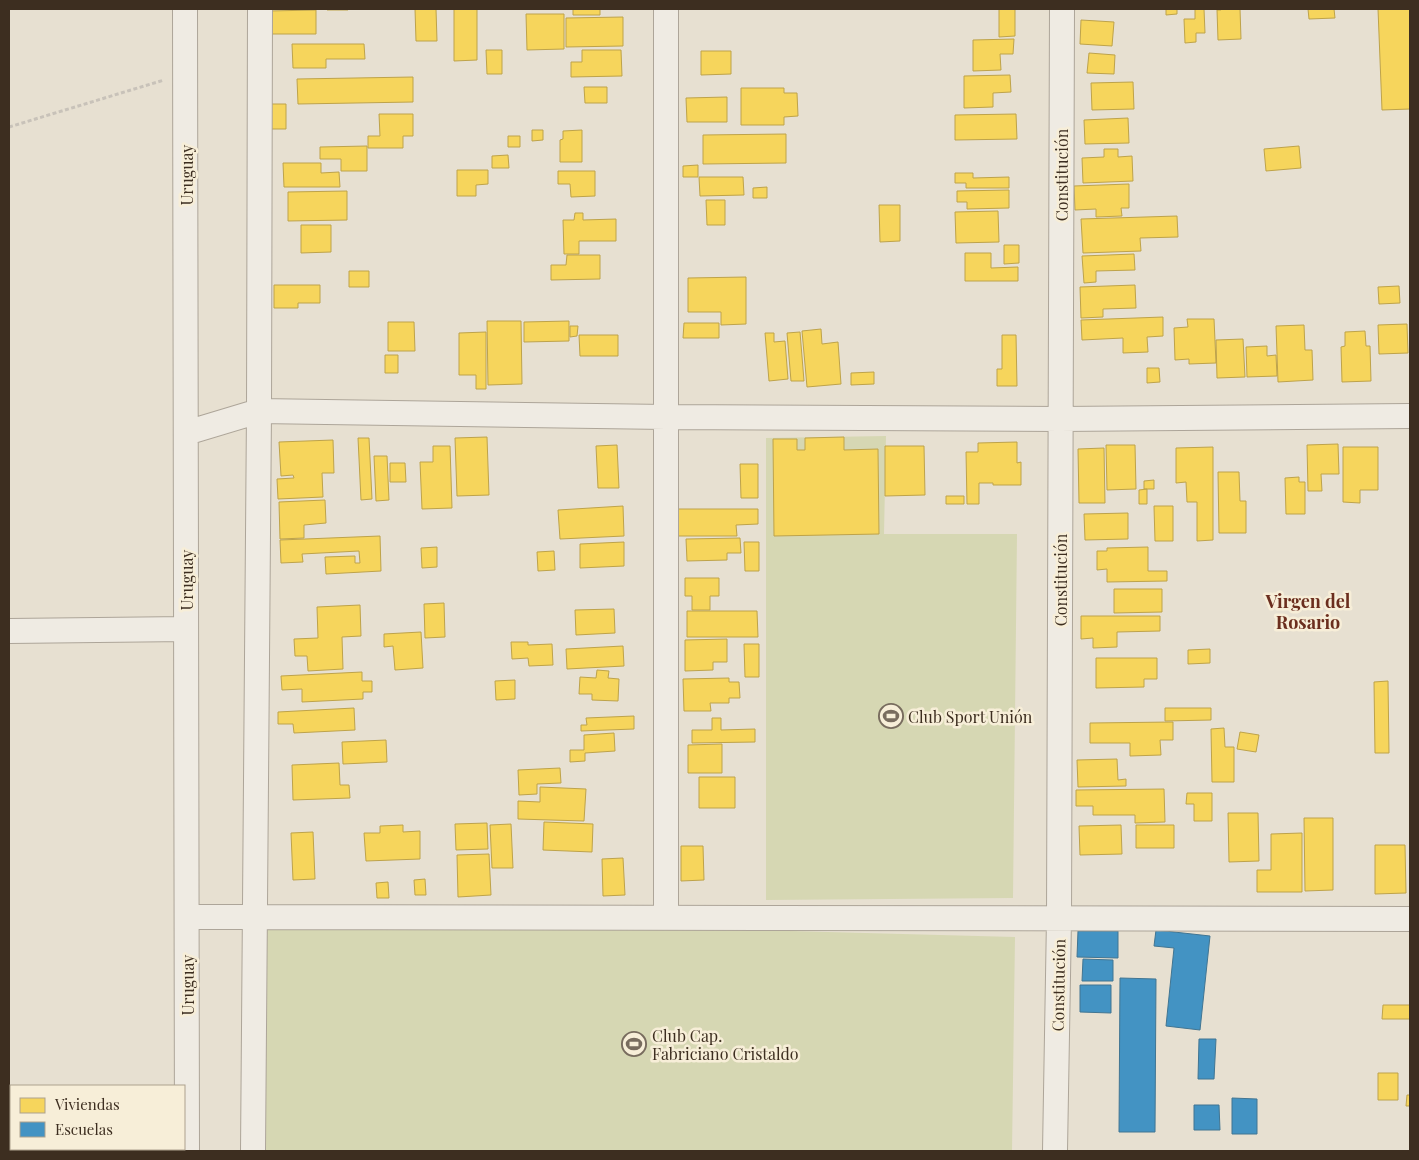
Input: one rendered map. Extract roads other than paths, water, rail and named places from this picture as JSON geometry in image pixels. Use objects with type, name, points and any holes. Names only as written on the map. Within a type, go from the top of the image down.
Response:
[{"type":"street","name":"Uruguay","points":[[186,9],[187,1151]]},
{"type":"street","points":[[253,1151],[260,9]]},
{"type":"street","points":[[666,9],[666,918]]},
{"type":"street","name":"Constitución","points":[[1055,1151],[1059,918],[1062,9]]},
{"type":"street","points":[[186,433],[259,411],[666,417],[1060,419],[1410,416]]},
{"type":"street","points":[[9,631],[186,629]]},
{"type":"street","points":[[186,917],[1410,919]]},
{"type":"place","name":"Club Sport Unión","points":[[891,716]]},
{"type":"place","name":"Club Cap. Fabriciano Cristaldo","points":[[634,1044]]},
{"type":"district","name":"Virgen del Rosario","points":[[1308,611]]}]
